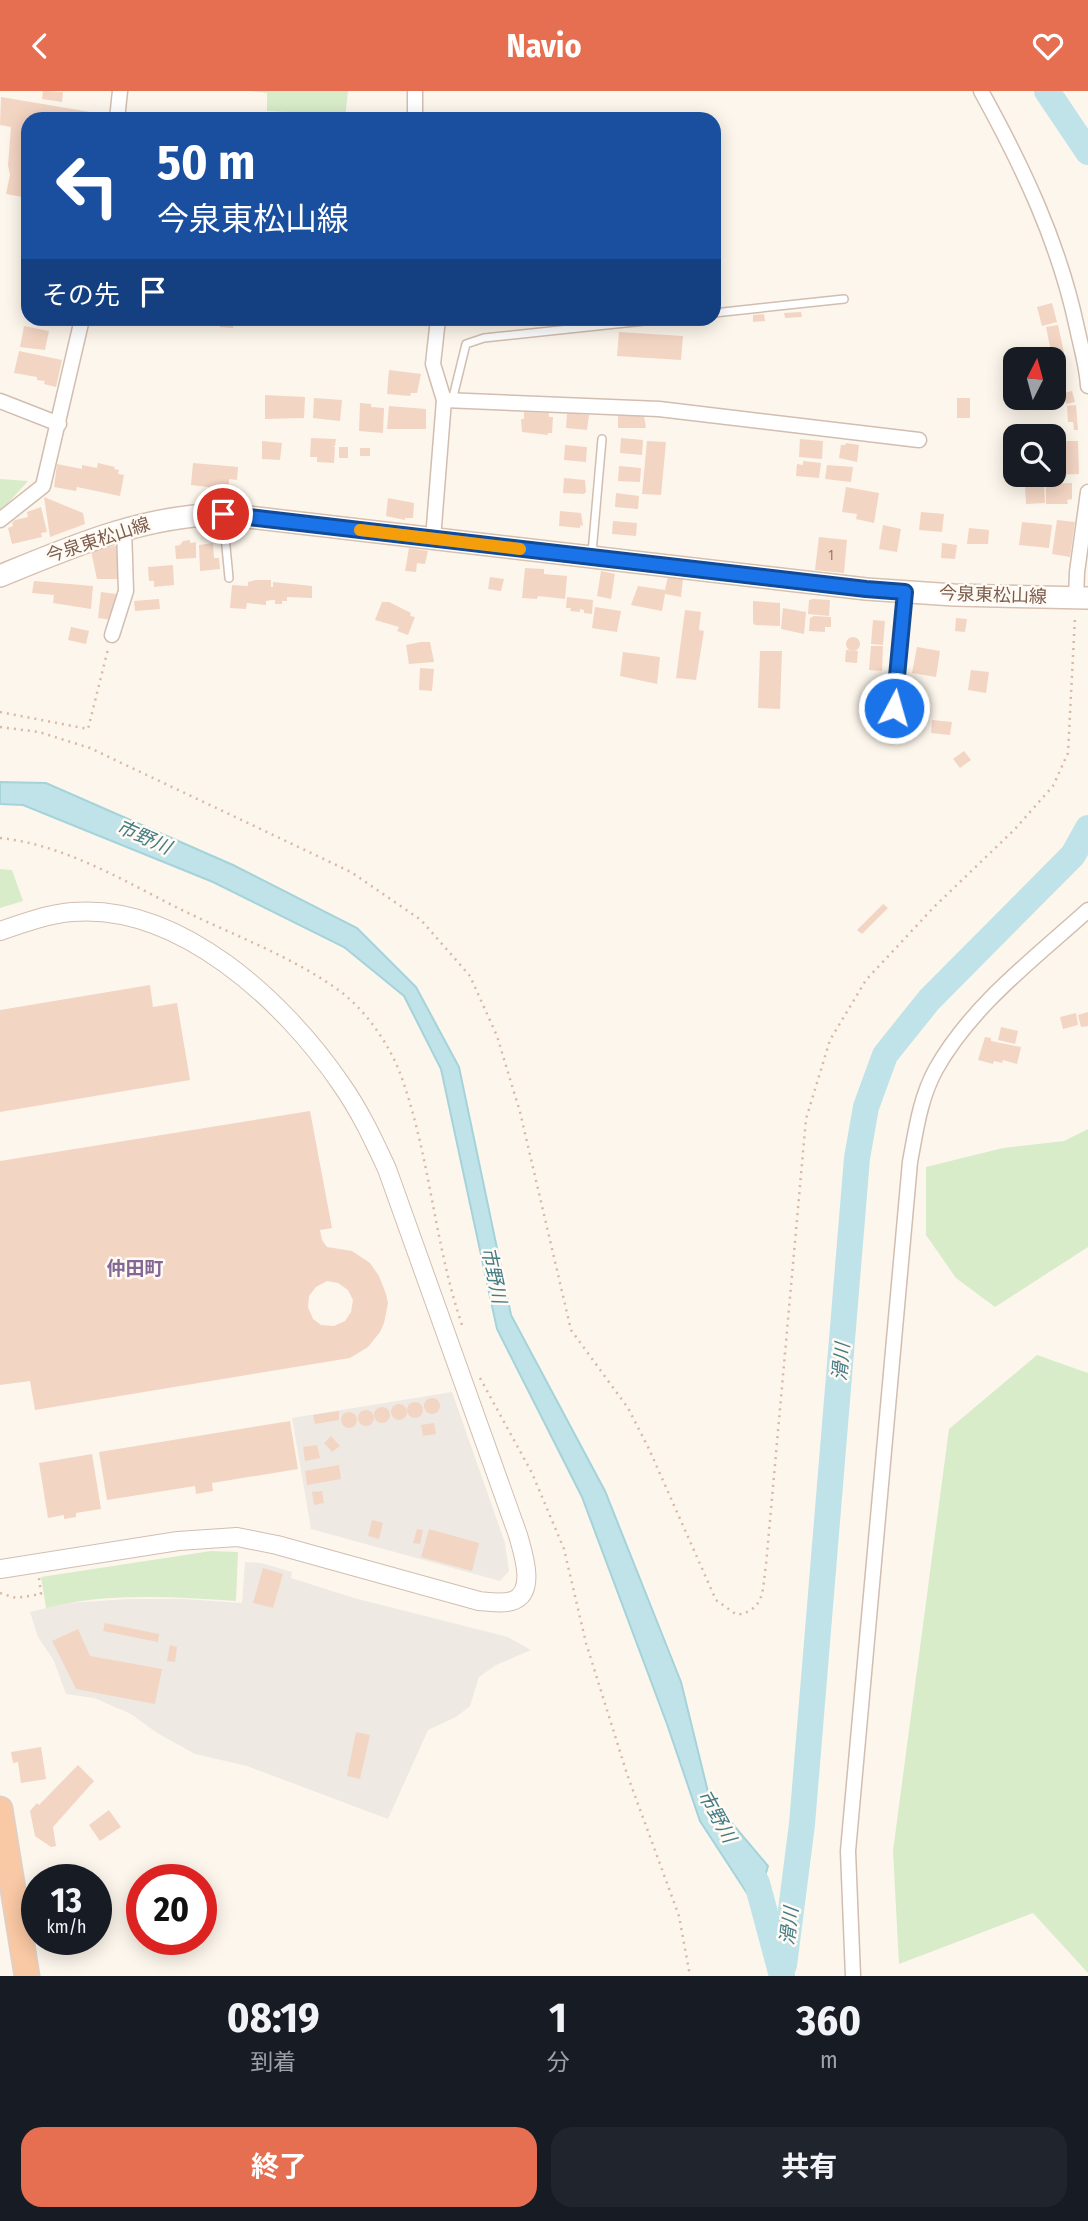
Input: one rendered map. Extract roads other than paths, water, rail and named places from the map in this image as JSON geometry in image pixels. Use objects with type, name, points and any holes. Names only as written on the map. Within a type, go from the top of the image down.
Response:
[{"type":"highway","points":[[0,1809],[27,1976]]},
{"type":"highway","points":[[0,1899],[12,1976]]},
{"type":"main road","name":"今泉東松山線","points":[[0,576],[124,529],[171,517],[223,514],[905,592],[1082,598]]},
{"type":"street","points":[[118,112],[120,91]]},
{"type":"street","points":[[415,91],[415,112]]},
{"type":"street","points":[[981,91],[1027,178],[1062,263],[1088,386]]},
{"type":"street","points":[[0,520],[43,486],[80,326]]},
{"type":"street","points":[[433,539],[448,401],[432,364],[437,326]]},
{"type":"street","points":[[0,401],[58,424]]},
{"type":"street","points":[[448,401],[659,409],[919,440]]},
{"type":"street","points":[[1082,598],[1076,572],[1088,492]]},
{"type":"street","points":[[112,635],[126,591],[124,529]]},
{"type":"street","points":[[853,1976],[848,1851],[911,1162],[918,1114],[935,1070],[962,1030],[1088,910]]},
{"type":"street","points":[[0,931],[43,917],[72,912],[102,912],[161,927],[190,942],[246,981],[293,1022],[316,1050],[342,1085],[366,1125],[387,1169],[518,1535],[526,1580],[521,1596],[515,1600],[479,1601],[277,1545],[229,1537],[178,1541],[0,1569]]},
{"type":"lane","points":[[721,312],[844,299]]},
{"type":"lane","points":[[448,401],[466,344],[484,338],[597,326]]},
{"type":"lane","points":[[592,557],[602,439]]},
{"type":"lane","points":[[223,514],[229,578]]},
{"type":"lane","points":[[894,708],[905,592]]},
{"type":"water","points":[[0,782],[46,783],[233,865],[357,928],[416,987],[459,1067],[511,1315],[605,1491],[681,1682],[709,1796],[768,1866],[756,1907],[700,1821],[667,1724],[582,1497],[497,1329],[441,1069],[404,996],[344,947],[213,882],[23,805],[0,804]]},
{"type":"waterway","name":"滑川","points":[[1047,91],[1088,152]]},
{"type":"waterway","name":"滑川","points":[[784,1965],[802,1824],[857,1158],[866,1107],[885,1055],[929,1000],[1073,855],[1088,828]]},
{"type":"waterway","name":"市野川","points":[[743,1861],[757,1883],[782,1976]]},
{"type":"district","name":"仲田町","points":[[135,1268]]}]
